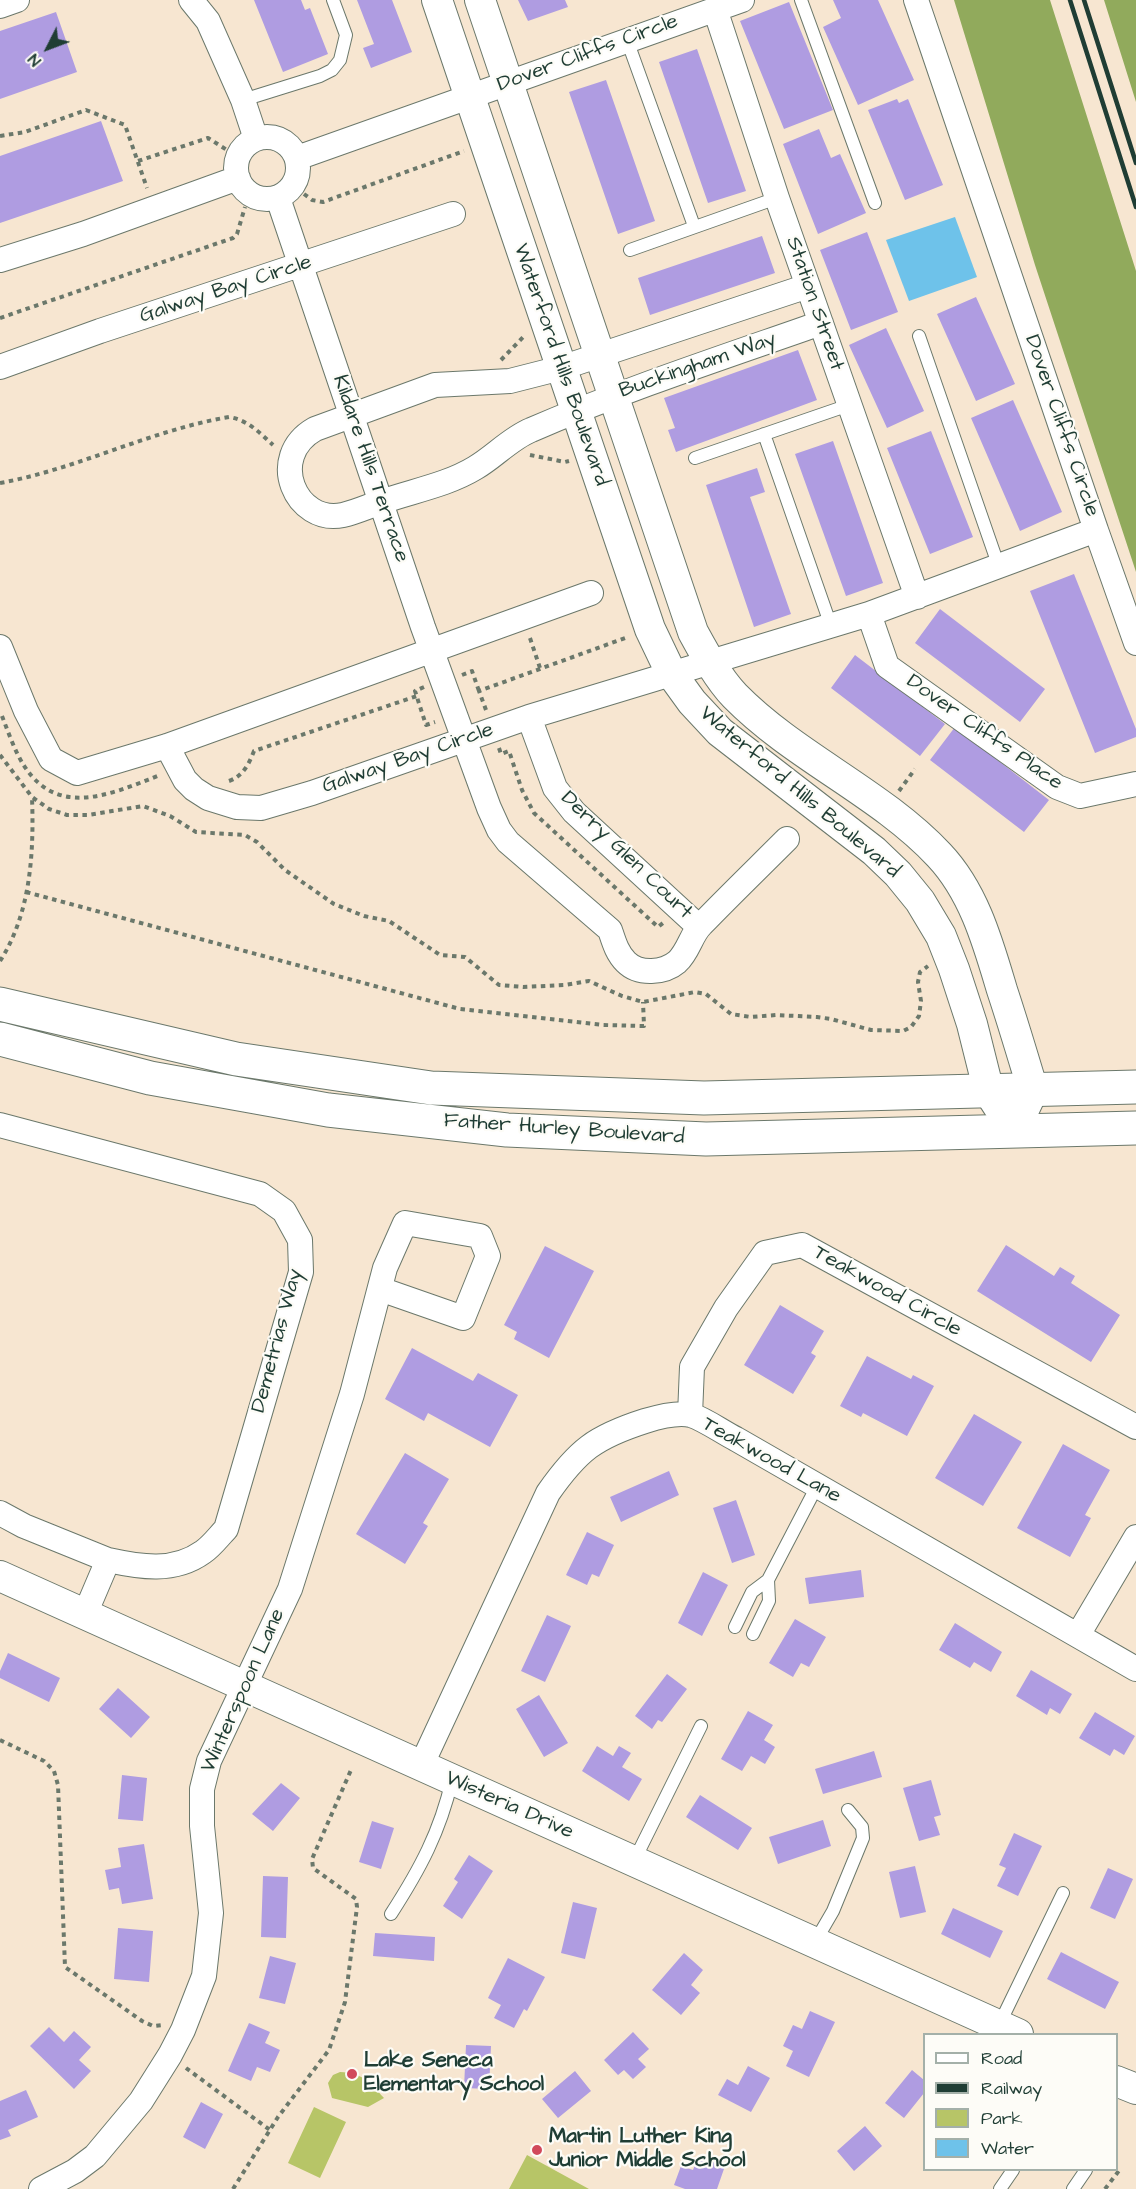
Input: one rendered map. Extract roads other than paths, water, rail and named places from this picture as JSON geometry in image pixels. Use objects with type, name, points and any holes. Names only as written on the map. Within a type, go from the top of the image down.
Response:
[{"type":"main road","name":"Father Hurley Boulevard","points":[[0,1004],[236,1059],[431,1088],[704,1098],[1136,1088]]},
{"type":"main road","name":"Father Hurley Boulevard","points":[[0,1039],[150,1078],[328,1110],[507,1130],[706,1139],[1136,1128]]},
{"type":"street","points":[[0,6],[17,0]]},
{"type":"street","points":[[191,0],[208,21],[243,100],[256,139]]},
{"type":"street","name":"Waterford Hills Boulevard","points":[[437,0],[650,629],[671,673],[692,702],[720,732],[874,851],[898,874],[920,901],[941,936],[950,957],[972,1024],[988,1092],[1014,1131]]},
{"type":"street","name":"Waterford Hills Boulevard","points":[[480,0],[693,632],[709,662],[734,695],[766,723],[892,813],[940,856],[967,894],[986,939],[1033,1090]]},
{"type":"street","name":"Dover Cliffs Circle","points":[[469,98],[742,0]]},
{"type":"street","name":"Dover Cliffs Circle","points":[[671,673],[869,614],[1096,530],[916,0]]},
{"type":"street","name":"Station Street","points":[[715,9],[777,198],[917,597]]},
{"type":"street","points":[[297,158],[469,98]]},
{"type":"street","points":[[266,137],[285,143],[297,158],[297,178],[293,187],[278,198],[259,199],[243,187],[238,178],[237,160],[241,151],[256,139],[266,137]]},
{"type":"street","points":[[0,260],[83,234],[238,178]]},
{"type":"street","name":"Kildare Hills Terrace","points":[[278,198],[464,739]]},
{"type":"street","name":"Galway Bay Circle","points":[[0,368],[100,331],[453,214]]},
{"type":"street","name":"Buckingham Way","points":[[352,415],[435,385],[510,381],[561,368],[808,286]]},
{"type":"street","name":"Buckingham Way","points":[[381,502],[440,484],[475,469],[528,431],[576,411],[821,323]]},
{"type":"street","points":[[352,415],[304,435],[290,456],[288,466],[292,481],[305,504],[323,515],[343,515],[381,502]]},
{"type":"street","points":[[1096,530],[1136,643]]},
{"type":"street","points":[[0,647],[26,711],[51,759],[77,773],[167,746],[591,593]]},
{"type":"street","name":"Dover Cliffs Place","points":[[869,614],[887,666],[1057,787],[1080,796],[1136,784]]},
{"type":"street","name":"Galway Bay Circle","points":[[167,746],[185,780],[194,789],[208,798],[250,809],[283,802],[529,717],[671,673]]},
{"type":"street","name":"Derry Glen Court","points":[[529,717],[555,788],[574,812],[699,927]]},
{"type":"street","name":"Derry Glen Court","points":[[464,739],[499,830],[508,842],[610,930],[615,948],[627,964],[642,970],[659,971],[677,963],[689,947],[699,927],[787,839]]},
{"type":"street","points":[[1014,1131],[1033,1090]]},
{"type":"street","name":"Demetrias Way","points":[[0,1125],[260,1194],[284,1211],[300,1240],[300,1272],[226,1529],[203,1553],[174,1566],[142,1568],[108,1560],[24,1526],[0,1513]]},
{"type":"street","name":"Winterspoon Lane","points":[[41,2189],[75,2171],[95,2156],[141,2101],[183,2030],[204,1976],[212,1913],[202,1827],[202,1790],[209,1761],[290,1589],[352,1394],[385,1269],[405,1223],[480,1236],[488,1256],[463,1318],[380,1288]]},
{"type":"street","name":"Teakwood Circle","points":[[690,1415],[692,1367],[726,1308],[765,1253],[802,1245],[1136,1427]]},
{"type":"street","name":"Teakwood Lane","points":[[421,1766],[548,1493],[567,1466],[607,1434],[662,1416],[690,1415],[1136,1669]]},
{"type":"street","points":[[1078,1635],[1136,1537]]},
{"type":"street","points":[[85,1614],[108,1560]]},
{"type":"street","name":"Wisteria Drive","points":[[0,1576],[1008,2030]]},
{"type":"street","points":[[1118,2082],[1136,2089]]},
{"type":"lane","points":[[243,100],[320,76],[336,65],[344,51],[346,35],[333,0]]},
{"type":"lane","points":[[801,0],[875,203]]},
{"type":"lane","points":[[627,40],[694,226]]},
{"type":"lane","points":[[630,250],[777,198]]},
{"type":"lane","points":[[919,336],[999,567]]},
{"type":"lane","points":[[695,458],[849,405]]},
{"type":"lane","points":[[764,434],[831,626]]},
{"type":"lane","points":[[735,1627],[752,1592],[768,1580],[817,1486]]},
{"type":"lane","points":[[753,1634],[769,1601],[768,1580]]},
{"type":"lane","points":[[634,1863],[701,1726]]},
{"type":"lane","points":[[391,1914],[416,1875],[444,1815],[452,1780]]},
{"type":"lane","points":[[815,1943],[833,1911],[863,1838],[862,1827],[848,1810]]},
{"type":"lane","points":[[1008,2030],[1064,1893]]},
{"type":"lane","points":[[1000,2189],[1012,2171]]},
{"type":"lane","points":[[1073,2189],[1085,2171]]},
{"type":"water","points":[[955,217],[977,277],[909,301],[886,240]]},
{"type":"railway","points":[[1070,0],[1136,207]]},
{"type":"railway","points":[[1084,0],[1136,163]]},
{"type":"place","name":"Lake Seneca Elementary School","points":[[352,2074]]},
{"type":"place","name":"Martin Luther King Junior Middle School","points":[[537,2150]]}]
